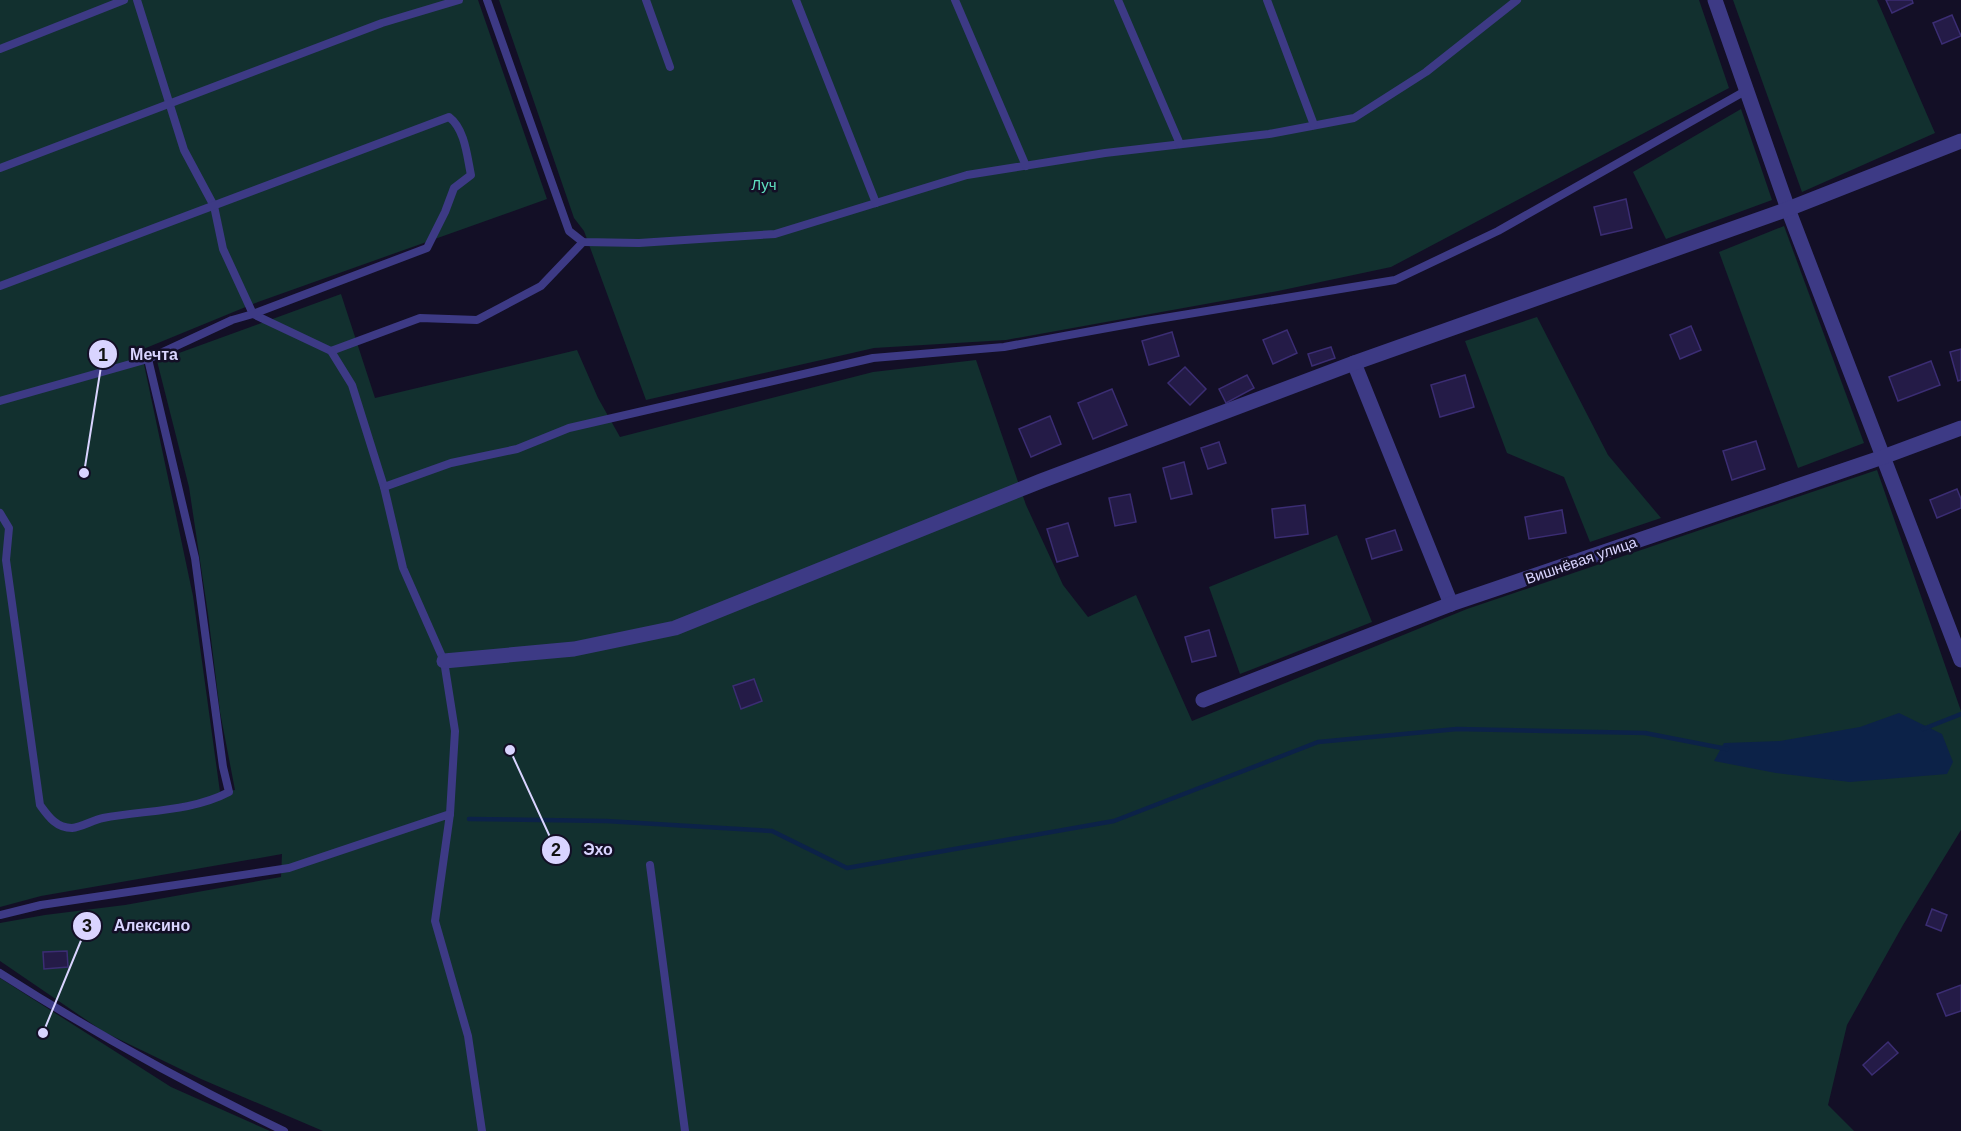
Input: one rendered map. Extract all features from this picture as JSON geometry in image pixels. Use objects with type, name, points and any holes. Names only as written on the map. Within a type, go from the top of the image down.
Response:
[{"type":"street","points":[[1715,0],[1788,209],[1961,660]]},
{"type":"street","points":[[444,661],[574,649],[675,628],[1041,481],[1354,363],[1788,209],[1961,141]]},
{"type":"street","points":[[1354,363],[1450,604]]},
{"type":"street","name":"Вишнёвая улица","points":[[1203,700],[1450,604],[1883,457],[1961,428]]},
{"type":"lane","points":[[0,49],[124,0]]},
{"type":"lane","points":[[137,0],[184,150],[214,206],[223,249],[253,314],[331,351],[352,385],[384,488],[403,568],[444,661],[455,732],[450,814],[435,921],[468,1036],[482,1131]]},
{"type":"lane","points":[[0,168],[382,23],[459,0]]},
{"type":"lane","points":[[487,0],[569,231],[583,242],[639,243],[776,234],[967,175],[1105,153],[1269,134],[1354,118],[1426,72],[1517,0]]},
{"type":"lane","points":[[646,0],[670,67]]},
{"type":"lane","points":[[796,0],[876,203]]},
{"type":"lane","points":[[955,0],[1026,166]]},
{"type":"lane","points":[[1118,0],[1180,144]]},
{"type":"lane","points":[[1267,0],[1314,125]]},
{"type":"lane","points":[[384,488],[451,463],[517,449],[569,428],[873,358],[1004,347],[1395,280],[1498,231],[1747,90]]},
{"type":"lane","points":[[0,286],[449,117],[455,122],[465,147],[471,175],[453,188],[445,212],[427,248],[232,320],[148,359],[0,401]]},
{"type":"lane","points":[[331,351],[420,318],[477,320],[541,286],[583,242]]},
{"type":"lane","points":[[0,513],[9,528],[6,560],[40,805],[53,822],[72,828],[101,818],[179,807],[218,798],[229,792],[223,767],[195,558],[148,359]]},
{"type":"lane","points":[[0,915],[41,905],[289,868],[450,814]]},
{"type":"lane","points":[[650,865],[685,1131]]},
{"type":"lane","points":[[0,973],[70,1017],[173,1074],[284,1131]]},
{"type":"green space","points":[[0,0],[478,0],[547,199],[258,302],[141,350],[193,596],[220,792],[235,790],[220,712],[189,487],[157,361],[341,294],[375,398],[577,350],[598,398],[620,437],[873,372],[976,360],[1026,505],[1063,585],[1088,617],[1136,595],[1192,721],[1467,609],[1877,470],[1961,711],[1961,830],[1903,925],[1847,1025],[1828,1105],[1854,1131],[323,1131],[201,1079],[104,1032],[0,961],[0,923],[125,905],[281,877],[282,854],[41,896],[0,907]]},
{"type":"green space","name":"Луч","points":[[499,0],[1699,0],[1729,88],[1391,267],[1278,291],[1006,340],[874,348],[646,400],[584,231],[574,218]]},
{"type":"green space","points":[[1733,0],[1877,0],[1935,133],[1802,192]]},
{"type":"green space","points":[[1741,109],[1772,200],[1666,239],[1633,172]]},
{"type":"green space","points":[[1784,226],[1864,443],[1798,468],[1719,252]]},
{"type":"green space","points":[[1537,317],[1608,455],[1661,518],[1590,542],[1564,477],[1507,453],[1465,341]]},
{"type":"green space","points":[[1337,535],[1372,622],[1240,674],[1209,587]]},
{"type":"green space","points":[[0,978],[171,1087],[270,1131],[0,1131]]},
{"type":"water","points":[[1899,713],[1942,734],[1953,762],[1947,774],[1850,782],[1776,773],[1714,761],[1724,743],[1780,741],[1860,727]]},
{"type":"building","points":[[1886,0],[1912,0],[1913,3],[1892,13]]},
{"type":"building","points":[[1952,15],[1961,36],[1942,44],[1933,23]]},
{"type":"building","points":[[1626,199],[1632,228],[1601,235],[1594,207]]},
{"type":"building","points":[[1691,326],[1701,350],[1680,359],[1670,335]]},
{"type":"building","points":[[1287,330],[1297,353],[1273,364],[1263,340]]},
{"type":"building","points":[[1172,332],[1179,356],[1149,365],[1142,341]]},
{"type":"building","points":[[1331,347],[1335,358],[1312,366],[1308,354]]},
{"type":"building","points":[[1961,349],[1961,380],[1958,381],[1950,352]]},
{"type":"building","points":[[1931,361],[1940,385],[1898,401],[1889,377]]},
{"type":"building","points":[[1185,367],[1206,389],[1190,405],[1168,383]]},
{"type":"building","points":[[1247,375],[1254,388],[1226,403],[1219,389]]},
{"type":"building","points":[[1465,375],[1474,407],[1440,417],[1431,385]]},
{"type":"building","points":[[1112,389],[1127,425],[1093,439],[1078,403]]},
{"type":"building","points":[[1050,416],[1061,444],[1031,457],[1019,429]]},
{"type":"building","points":[[1756,441],[1765,469],[1732,480],[1723,451]]},
{"type":"building","points":[[1219,442],[1226,463],[1208,469],[1201,448]]},
{"type":"building","points":[[1184,462],[1192,494],[1171,499],[1163,468]]},
{"type":"building","points":[[1957,489],[1961,499],[1961,508],[1937,518],[1930,500]]},
{"type":"building","points":[[1130,494],[1136,522],[1115,526],[1109,498]]},
{"type":"building","points":[[1305,505],[1308,534],[1275,538],[1272,509]]},
{"type":"building","points":[[1562,510],[1566,533],[1529,539],[1525,517]]},
{"type":"building","points":[[1068,523],[1078,556],[1057,562],[1047,529]]},
{"type":"building","points":[[1395,530],[1402,550],[1372,559],[1366,539]]},
{"type":"building","points":[[1209,630],[1216,656],[1192,662],[1185,637]]},
{"type":"building","points":[[754,679],[762,701],[741,709],[733,686]]},
{"type":"building","points":[[1932,909],[1947,915],[1941,931],[1926,925]]},
{"type":"building","points":[[67,951],[68,967],[44,969],[43,952]]},
{"type":"building","points":[[1961,985],[1961,1011],[1946,1016],[1937,994]]},
{"type":"building","points":[[1888,1042],[1898,1053],[1872,1075],[1863,1065]]},
{"type":"waterway","points":[[1923,729],[1961,714]]},
{"type":"waterway","points":[[469,819],[606,821],[772,831],[847,868],[1114,821],[1318,742],[1457,729],[1645,733],[1727,749]]},
{"type":"place","name":"Мечта","points":[[84,473]]},
{"type":"place","name":"Эхо","points":[[510,750]]},
{"type":"place","name":"Алексино","points":[[43,1033]]}]
